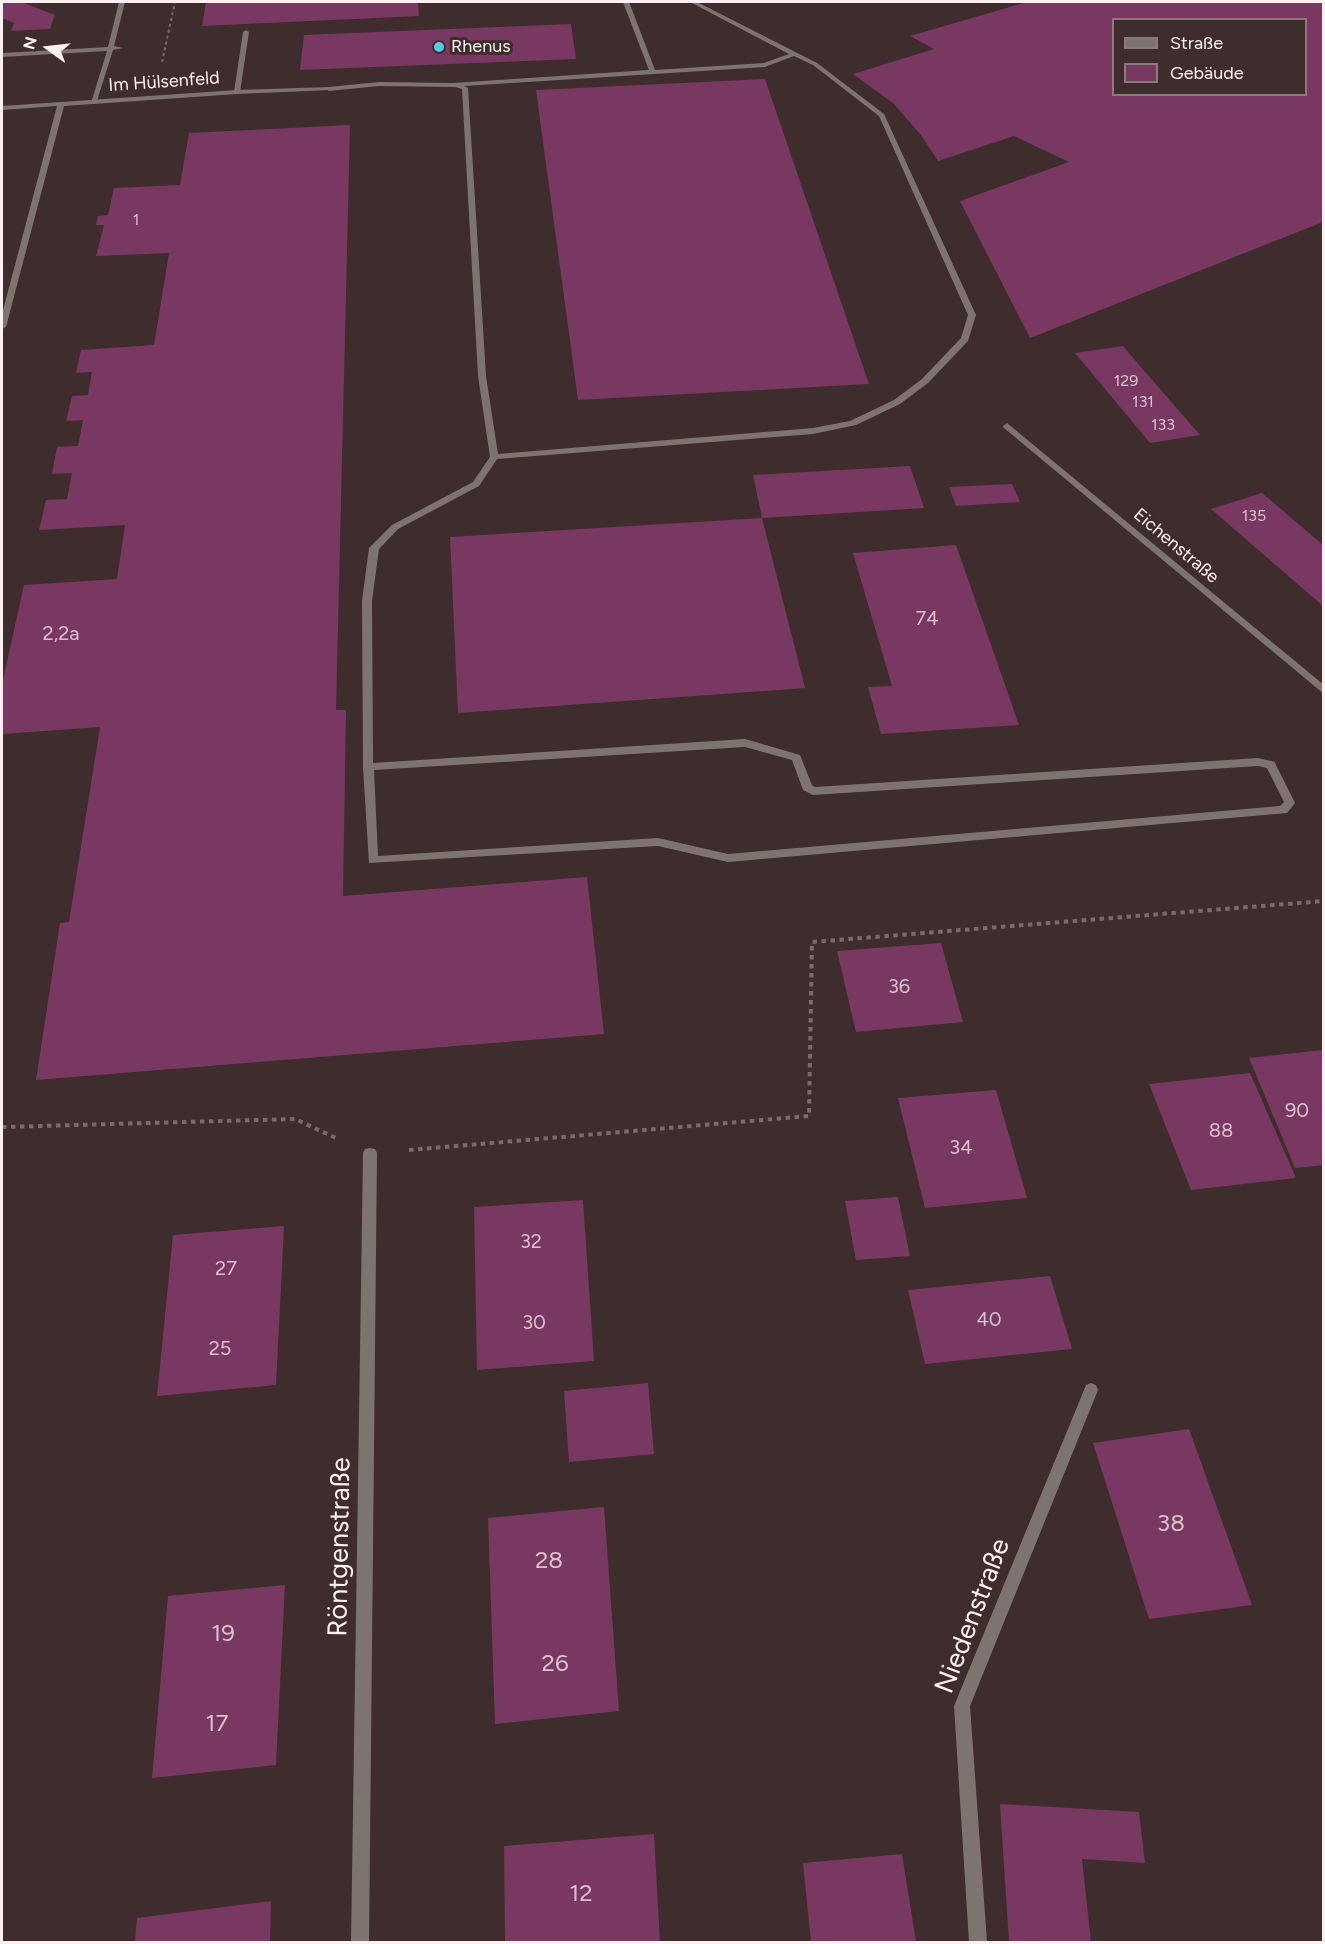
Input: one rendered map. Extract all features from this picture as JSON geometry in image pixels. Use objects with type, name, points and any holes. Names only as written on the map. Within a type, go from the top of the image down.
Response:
[{"type":"street","points":[[94,103],[122,2]]},
{"type":"street","points":[[626,2],[652,72]]},
{"type":"street","points":[[494,457],[813,431],[852,423],[897,402],[925,381],[965,339],[972,315],[882,115],[815,64],[693,2]]},
{"type":"street","points":[[237,92],[246,32]]},
{"type":"street","points":[[2,55],[120,48]]},
{"type":"street","name":"Im Hülsenfeld","points":[[2,108],[237,92],[329,89],[379,84],[455,85],[765,65],[794,54]]},
{"type":"street","points":[[368,767],[745,743],[796,758],[807,787],[813,791],[1258,762],[1271,765],[1290,803],[1283,810],[728,858],[658,842],[373,860],[368,767],[367,601],[374,548],[395,526],[476,484],[494,457],[482,376],[465,88],[455,85]]},
{"type":"street","points":[[2,327],[61,105]]},
{"type":"street","name":"Eichenstraße","points":[[1007,426],[1323,691]]},
{"type":"street","name":"Röntgenstraße","points":[[360,1942],[370,1153]]},
{"type":"street","name":"Niedenstraße","points":[[978,1942],[962,1706],[1091,1390]]},
{"type":"path","points":[[161,66],[175,2]]},
{"type":"path","points":[[2,1127],[295,1119],[370,1153],[809,1116],[812,942],[1323,901]]},
{"type":"building","points":[[2,2],[26,2],[24,3],[55,15],[50,29],[11,31],[14,23],[2,18]]},
{"type":"building","points":[[206,2],[418,2],[419,16],[202,26]]},
{"type":"building","points":[[1027,2],[1323,2],[1323,222],[1030,338],[960,201],[1069,162],[1014,136],[938,161],[921,135],[893,103],[853,74],[934,49],[910,36]]},
{"type":"building","name":"Rhenus","points":[[571,24],[576,59],[300,70],[304,35]]},
{"type":"building","points":[[765,79],[869,384],[578,400],[536,90]]},
{"type":"building","points":[[350,125],[336,710],[346,710],[343,896],[587,877],[604,1034],[36,1080],[60,923],[69,922],[100,727],[2,734],[2,684],[24,585],[117,579],[125,525],[39,530],[46,500],[67,499],[72,473],[52,474],[57,447],[78,446],[83,420],[66,421],[72,396],[88,395],[92,372],[76,373],[81,350],[154,345],[169,253],[96,256],[104,225],[96,225],[98,216],[108,215],[114,188],[180,185],[189,133]]},
{"type":"building","points":[[1123,346],[1200,435],[1150,443],[1075,353]]},
{"type":"building","points":[[910,466],[924,508],[762,518],[753,475]]},
{"type":"building","points":[[1012,484],[1020,502],[956,506],[949,487]]},
{"type":"building","points":[[1262,493],[1323,545],[1323,606],[1211,509]]},
{"type":"building","points":[[762,518],[805,688],[458,713],[450,537]]},
{"type":"building","points":[[956,545],[1019,725],[881,734],[868,687],[892,686],[853,553]]},
{"type":"building","points":[[941,943],[963,1022],[856,1032],[837,951]]},
{"type":"building","points":[[1323,1050],[1323,1165],[1295,1168],[1249,1058]]},
{"type":"building","points":[[1250,1073],[1296,1178],[1191,1190],[1149,1084]]},
{"type":"building","points":[[996,1090],[1027,1198],[925,1208],[898,1098]]},
{"type":"building","points":[[898,1197],[910,1256],[856,1260],[845,1201]]},
{"type":"building","points":[[583,1200],[594,1361],[477,1370],[474,1207]]},
{"type":"building","points":[[284,1226],[276,1385],[157,1396],[173,1235]]},
{"type":"building","points":[[1050,1276],[1072,1349],[925,1364],[908,1290]]},
{"type":"building","points":[[648,1383],[654,1454],[569,1462],[564,1391]]},
{"type":"building","points":[[1189,1429],[1252,1605],[1149,1619],[1093,1443]]},
{"type":"building","points":[[604,1507],[619,1711],[495,1724],[488,1518]]},
{"type":"building","points":[[285,1585],[276,1765],[152,1778],[168,1596]]},
{"type":"building","points":[[1000,1804],[1139,1812],[1145,1863],[1082,1859],[1091,1942],[1009,1942]]},
{"type":"building","points":[[654,1834],[660,1942],[505,1942],[504,1846]]},
{"type":"building","points":[[902,1854],[916,1942],[811,1942],[803,1863]]},
{"type":"building","points":[[271,1901],[270,1942],[135,1942],[137,1918]]},
{"type":"place","name":"Rhenus","points":[[439,47]]}]
